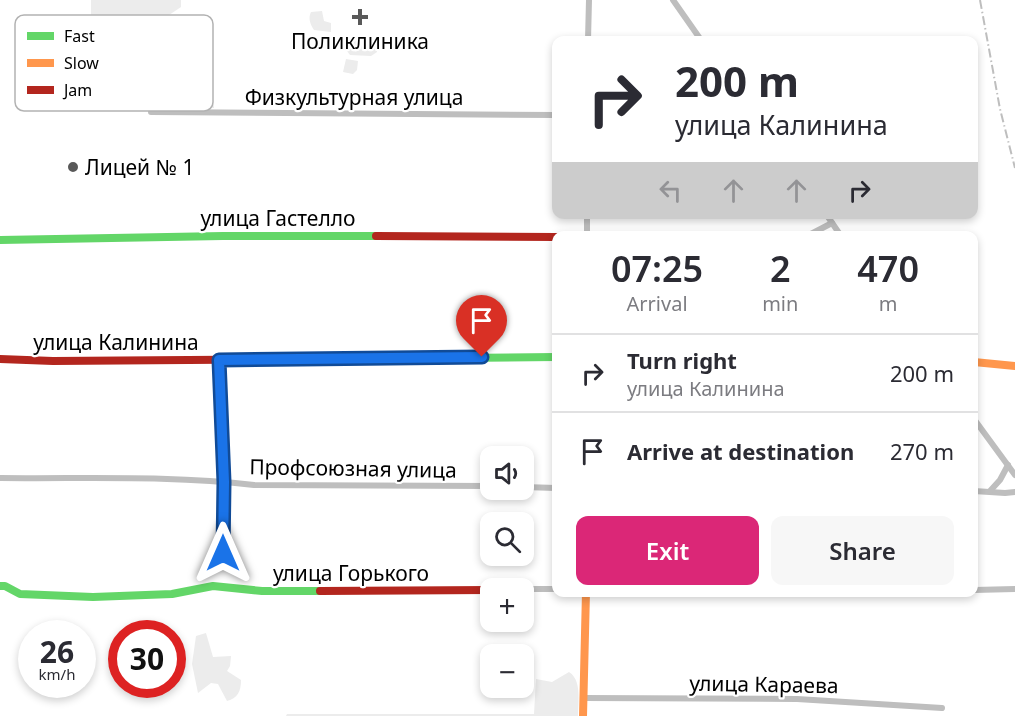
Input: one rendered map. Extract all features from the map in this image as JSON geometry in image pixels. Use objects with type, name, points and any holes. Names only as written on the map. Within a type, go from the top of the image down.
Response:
[{"type":"street","points":[[588,36],[589,0]]},
{"type":"street","points":[[673,0],[698,36]]},
{"type":"street","name":"Физкультурная улица","points":[[151,112],[552,115]]},
{"type":"street","points":[[829,219],[838,231]]},
{"type":"street","points":[[817,231],[832,223]]},
{"type":"street","name":"улица Гастелло","points":[[0,240],[223,236],[552,237]]},
{"type":"street","name":"улица Калинина","points":[[0,359],[53,361],[552,357]]},
{"type":"street","points":[[219,360],[224,482],[223,553]]},
{"type":"street","points":[[978,362],[1015,366]]},
{"type":"street","points":[[978,425],[1015,475]]},
{"type":"street","points":[[990,491],[1000,480],[1008,465]]},
{"type":"street","name":"Профсоюзная улица","points":[[0,478],[224,482],[254,486],[480,486]]},
{"type":"street","points":[[534,487],[552,488]]},
{"type":"street","points":[[978,491],[1015,492]]},
{"type":"street","name":"улица Горького","points":[[0,586],[5,586],[20,594],[83,597],[172,594],[213,586],[262,591],[480,590]]},
{"type":"street","points":[[534,589],[552,588]]},
{"type":"street","points":[[978,590],[1015,589]]},
{"type":"street","points":[[583,716],[586,597]]},
{"type":"street","name":"улица Караева","points":[[584,698],[788,699],[942,708]]},
{"type":"shaded area","points":[[91,0],[181,0],[181,7],[169,15],[91,15]]},
{"type":"shaded area","points":[[322,11],[324,21],[331,23],[331,32],[314,30],[311,26],[311,12]]},
{"type":"shaded area","points":[[371,40],[377,44],[377,52],[371,56],[350,55],[344,47],[345,42]]},
{"type":"shaded area","points":[[346,59],[358,61],[357,70],[353,74],[343,72]]},
{"type":"shaded area","points":[[206,633],[213,657],[231,656],[227,671],[241,680],[238,694],[227,701],[218,684],[211,683],[198,693],[192,664],[196,636]]},
{"type":"shaded area","points":[[569,672],[578,686],[578,716],[286,716],[287,714],[534,714],[536,679],[552,682]]},
{"type":"railway","points":[[980,0],[1000,109],[1015,168]]},
{"type":"traffic: fast","points":[[0,240],[376,236]]},
{"type":"traffic: fast","points":[[346,359],[552,357]]},
{"type":"traffic: fast","points":[[0,586],[5,586],[20,594],[93,597],[172,594],[213,586],[262,591],[320,591]]},
{"type":"traffic: slow","points":[[978,362],[1015,366]]},
{"type":"traffic: slow","points":[[583,716],[586,597]]},
{"type":"traffic: jam","points":[[376,236],[552,237]]},
{"type":"traffic: jam","points":[[0,359],[53,361],[346,359]]},
{"type":"traffic: jam","points":[[320,591],[480,590]]},
{"type":"place","name":"Поликлиника","points":[[360,17]]},
{"type":"place","name":"Лицей № 1","points":[[73,167]]},
{"type":"route","points":[[223,553],[224,482],[219,360],[482,357]]}]
